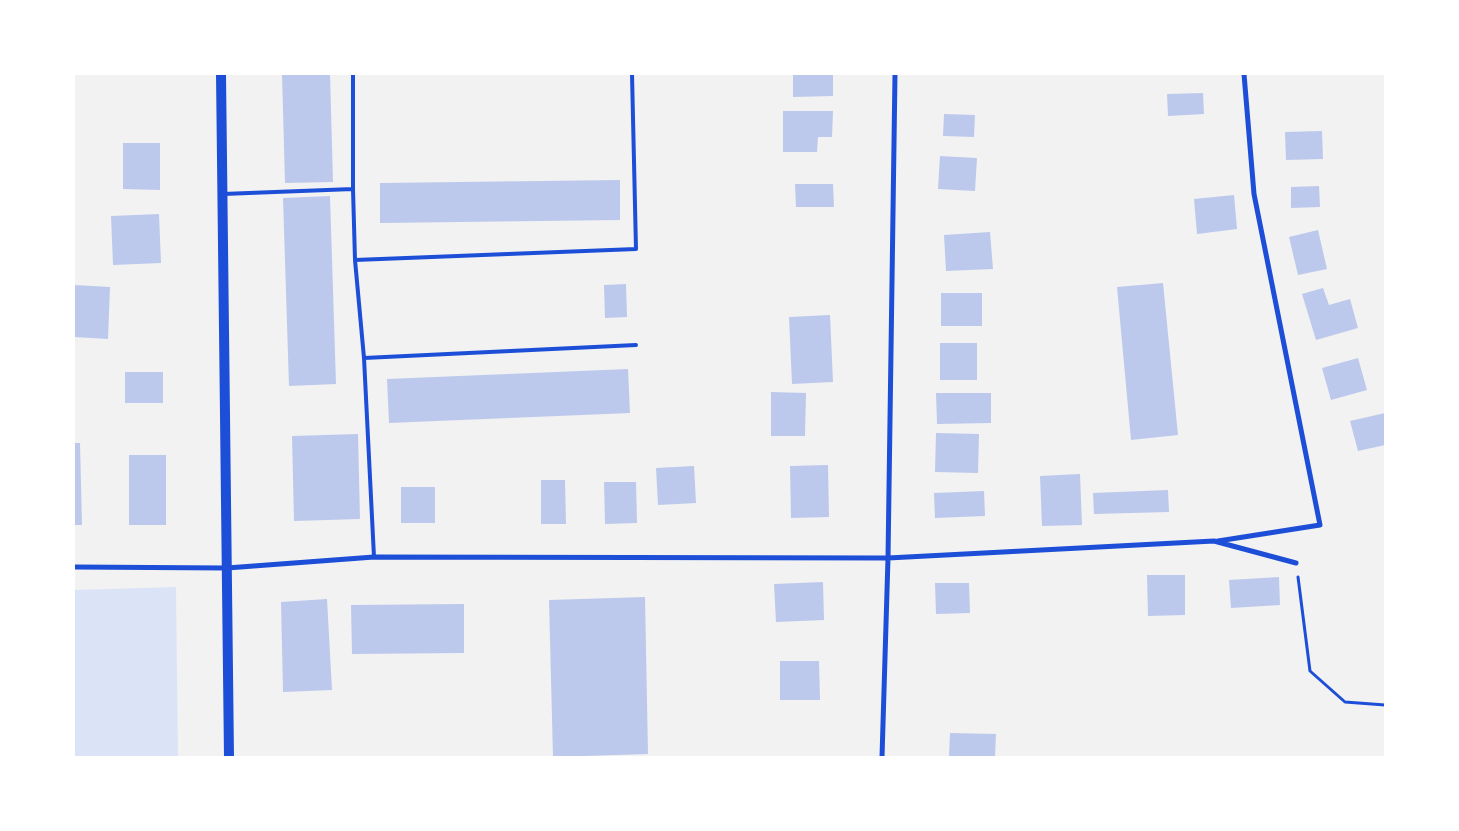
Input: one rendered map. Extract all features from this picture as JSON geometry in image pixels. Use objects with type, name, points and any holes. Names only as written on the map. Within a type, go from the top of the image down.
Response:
[{"type":"main road","points":[[222,74],[229,757]]},
{"type":"street","points":[[882,757],[888,558],[895,74]]},
{"type":"street","points":[[74,567],[227,568],[374,558],[888,558],[1214,541],[1320,525],[1254,194],[1244,74]]},
{"type":"street","points":[[1214,541],[1296,563]]},
{"type":"lane","points":[[352,74],[356,260],[364,358],[374,558]]},
{"type":"lane","points":[[356,260],[636,249],[632,74]]},
{"type":"lane","points":[[223,194],[353,189]]},
{"type":"lane","points":[[364,358],[636,345]]},
{"type":"path","points":[[1296,563],[1310,671],[1345,702],[1385,705]]},
{"type":"shaded area","points":[[176,587],[178,757],[74,757],[74,590]]},
{"type":"building","points":[[282,74],[330,74],[333,182],[285,183]]},
{"type":"building","points":[[793,74],[833,74],[833,96],[793,97]]},
{"type":"building","points":[[1203,93],[1204,114],[1168,116],[1167,94]]},
{"type":"building","points":[[783,111],[833,111],[832,137],[818,137],[817,152],[783,152]]},
{"type":"building","points":[[944,114],[975,115],[974,137],[943,136]]},
{"type":"building","points":[[1322,131],[1323,159],[1286,160],[1285,132]]},
{"type":"building","points":[[123,143],[160,143],[160,190],[123,189]]},
{"type":"building","points":[[940,156],[977,158],[975,191],[938,189]]},
{"type":"building","points":[[620,180],[620,220],[380,223],[380,183]]},
{"type":"building","points":[[795,184],[833,184],[834,207],[796,207]]},
{"type":"building","points":[[1319,186],[1320,207],[1291,208],[1291,187]]},
{"type":"building","points":[[1234,195],[1237,229],[1197,234],[1194,199]]},
{"type":"building","points":[[330,196],[336,384],[289,386],[283,198]]},
{"type":"building","points":[[159,214],[161,263],[113,265],[111,216]]},
{"type":"building","points":[[1318,230],[1327,269],[1298,275],[1289,237]]},
{"type":"building","points":[[990,232],[993,269],[946,271],[944,235]]},
{"type":"building","points":[[1163,283],[1178,435],[1131,440],[1117,287]]},
{"type":"building","points":[[626,284],[627,317],[605,318],[604,285]]},
{"type":"building","points":[[74,285],[110,287],[108,339],[74,337]]},
{"type":"building","points":[[1323,288],[1329,305],[1350,299],[1358,328],[1316,340],[1302,294]]},
{"type":"building","points":[[941,293],[982,293],[982,326],[941,326]]},
{"type":"building","points":[[830,315],[833,382],[792,384],[789,317]]},
{"type":"building","points":[[940,343],[977,343],[977,380],[940,380]]},
{"type":"building","points":[[1358,358],[1367,390],[1331,400],[1322,368]]},
{"type":"building","points":[[628,369],[630,413],[389,423],[387,379]]},
{"type":"building","points":[[125,372],[163,372],[163,403],[125,403]]},
{"type":"building","points":[[771,392],[806,393],[805,436],[771,436]]},
{"type":"building","points":[[936,393],[991,393],[991,423],[937,424]]},
{"type":"building","points":[[1385,413],[1385,445],[1358,451],[1350,421]]},
{"type":"building","points":[[936,433],[979,434],[978,473],[935,472]]},
{"type":"building","points":[[358,434],[360,519],[294,521],[292,436]]},
{"type":"building","points":[[74,443],[80,443],[82,525],[74,525]]},
{"type":"building","points":[[129,455],[166,455],[166,525],[129,525]]},
{"type":"building","points":[[828,465],[829,517],[791,518],[790,466]]},
{"type":"building","points":[[694,466],[696,503],[658,505],[656,468]]},
{"type":"building","points":[[1080,474],[1082,525],[1042,526],[1040,476]]},
{"type":"building","points":[[541,480],[565,480],[566,524],[541,524]]},
{"type":"building","points":[[604,482],[636,482],[637,523],[605,524]]},
{"type":"building","points":[[401,487],[435,487],[435,523],[401,523]]},
{"type":"building","points":[[1168,490],[1169,512],[1094,514],[1093,493]]},
{"type":"building","points":[[984,491],[985,516],[935,518],[934,493]]},
{"type":"building","points":[[1147,575],[1185,575],[1185,615],[1148,616]]},
{"type":"building","points":[[1279,577],[1280,605],[1231,608],[1229,580]]},
{"type":"building","points":[[823,582],[824,620],[776,622],[774,584]]},
{"type":"building","points":[[935,583],[969,583],[970,613],[936,614]]},
{"type":"building","points":[[645,597],[648,754],[553,757],[549,600]]},
{"type":"building","points":[[327,599],[332,690],[283,692],[281,602]]},
{"type":"building","points":[[464,604],[464,653],[352,654],[351,605]]},
{"type":"building","points":[[780,661],[819,661],[820,700],[780,700]]},
{"type":"building","points":[[950,733],[996,734],[995,757],[949,757]]}]
